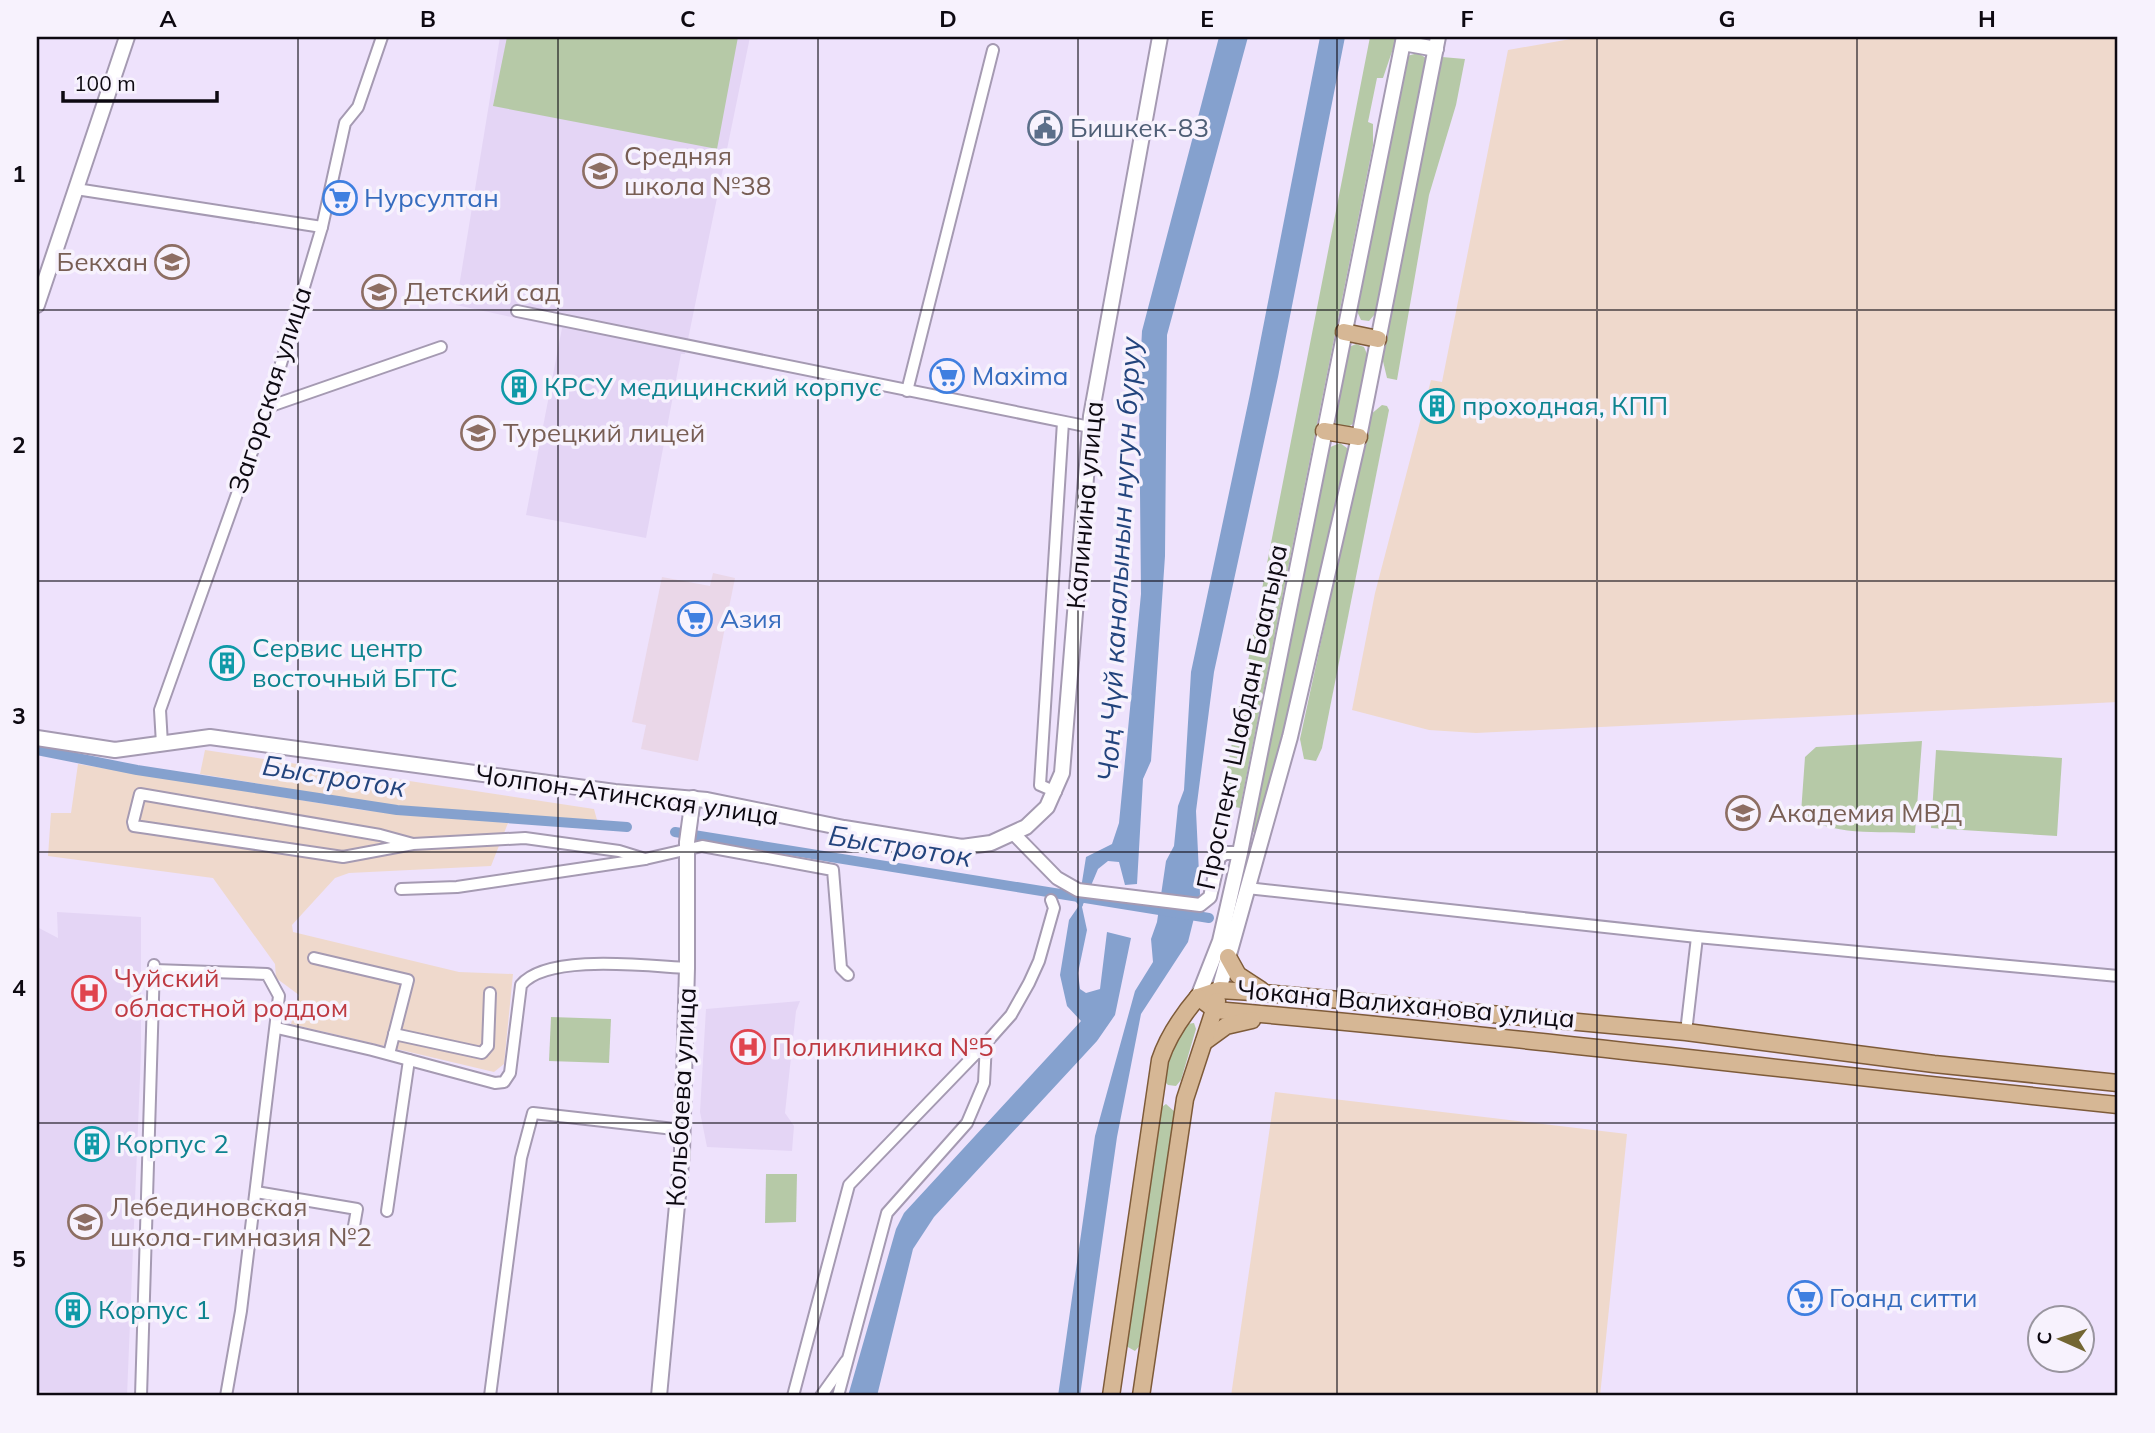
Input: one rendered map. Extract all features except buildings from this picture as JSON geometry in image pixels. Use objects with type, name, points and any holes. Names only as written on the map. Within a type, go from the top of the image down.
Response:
[{"type":"main road","points":[[37,305],[127,37]]},
{"type":"main road","name":"Калинина улица","points":[[1013,834],[1038,817],[1056,792],[1065,754],[1090,427],[1116,268],[1160,37]]},
{"type":"main road","points":[[1403,40],[1437,43]]},
{"type":"main road","name":"Проспект Шабдан Баатыра","points":[[1111,1396],[1154,1095],[1165,1044],[1181,1018],[1198,998],[1220,941],[1403,40]]},
{"type":"main road","name":"Проспект Шабдан Баатыра","points":[[1141,1396],[1185,1099],[1215,1010],[1290,737],[1359,437],[1437,43]]},
{"type":"main road","points":[[1344,332],[1378,339]]},
{"type":"main road","points":[[1324,430],[1359,437]]},
{"type":"main road","name":"Чолпон-Атинская улица","points":[[37,738],[115,750],[210,737],[615,792],[693,798],[945,846],[978,846],[1013,834]]},
{"type":"main road","name":"Кольбаева улица","points":[[659,1396],[682,1130],[687,968],[687,845],[693,798]]},
{"type":"main road","points":[[1228,957],[1232,967],[1245,982],[1273,995]]},
{"type":"main road","name":"Чокана Валиханова улица","points":[[1198,998],[1219,989],[1686,1032],[2118,1083]]},
{"type":"main road","name":"Чокана Валиханова улица","points":[[1198,998],[1215,1010],[1649,1052],[1931,1087],[2118,1105]]},
{"type":"main road","points":[[1202,1044],[1226,1026],[1270,1016]]},
{"type":"main road","points":[[1181,1018],[1197,1019],[1203,1031],[1202,1044]]},
{"type":"main road","points":[[1154,1095],[1185,1099]]},
{"type":"main road","points":[[1116,1367],[1144,1371]]},
{"type":"street","name":"Загорская улица","points":[[162,744],[159,710],[268,407],[322,227],[345,123],[358,107],[382,37]]},
{"type":"street","points":[[907,391],[993,50]]},
{"type":"street","points":[[76,189],[322,227]]},
{"type":"street","points":[[517,311],[1090,427]]},
{"type":"street","points":[[268,407],[441,346]]},
{"type":"street","points":[[1056,792],[1040,785],[1063,422]]},
{"type":"street","points":[[413,844],[294,819],[139,794],[133,822],[134,826],[343,857],[413,844],[525,838],[619,851],[645,859]]},
{"type":"street","points":[[1013,834],[1056,878],[1078,890],[1200,905],[1210,897],[1219,857],[1225,853],[1240,853]]},
{"type":"street","points":[[401,889],[457,887],[645,859],[687,845],[833,870],[841,968],[848,975]]},
{"type":"street","points":[[1247,888],[1697,937],[2118,976]]},
{"type":"street","points":[[793,1396],[849,1185],[1010,1015],[1029,983],[1050,925],[1054,908],[1051,900]]},
{"type":"street","points":[[1686,1032],[1697,937]]},
{"type":"street","points":[[314,958],[408,980],[389,1054]]},
{"type":"street","points":[[277,1028],[389,1054],[495,1083],[504,1082],[510,1073],[521,985],[528,976],[561,966],[687,968]]},
{"type":"street","points":[[141,1396],[154,967],[267,974],[279,996],[256,1192],[226,1396]]},
{"type":"street","points":[[394,1034],[482,1053],[488,1046],[490,993]]},
{"type":"street","points":[[838,1396],[887,1213],[967,1123],[984,1083],[986,1043]]},
{"type":"street","points":[[387,1211],[409,1060]]},
{"type":"street","points":[[489,1396],[521,1158],[533,1113],[682,1130]]},
{"type":"street","points":[[256,1192],[356,1209],[354,1226]]},
{"type":"street","points":[[821,1396],[850,1355]]},
{"type":"shaded area","name":"Средняя школа №38","points":[[500,37],[750,37],[685,354],[681,354],[646,538],[526,515],[562,328],[456,305]]},
{"type":"shaded area","points":[[1582,37],[2118,37],[2118,702],[1476,733],[1429,730],[1352,710],[1375,593],[1431,380],[1442,382],[1508,50]]},
{"type":"shaded area","name":"Бекхан","points":[[160,248],[186,251],[184,275],[158,273]]},
{"type":"shaded area","points":[[713,573],[735,578],[698,761],[641,749],[646,725],[632,722],[662,577],[710,586]]},
{"type":"shaded area","points":[[205,750],[594,809],[597,820],[405,808],[200,774]]},
{"type":"shaded area","name":"Быстроток","points":[[78,764],[362,810],[508,823],[491,866],[349,873],[335,878],[292,925],[293,932],[459,972],[513,974],[504,1064],[494,1072],[291,1024],[299,995],[276,978],[275,964],[213,878],[48,856],[51,813],[71,813]]},
{"type":"shaded area","name":"Лебединовская школа-гимназия №2","points":[[57,912],[141,917],[141,1053],[127,1396],[37,1391],[37,927],[58,938]]},
{"type":"shaded area","name":"Поликлиника №5","points":[[800,1001],[796,1011],[785,1113],[794,1126],[792,1151],[707,1147],[700,1112],[706,1009]]},
{"type":"shaded area","points":[[1275,1092],[1627,1134],[1600,1396],[1231,1396]]},
{"type":"green space","points":[[507,37],[738,37],[717,149],[493,106]]},
{"type":"green space","points":[[1370,37],[1397,37],[1383,78],[1377,78],[1368,122],[1373,124],[1373,145],[1240,808],[1220,804]]},
{"type":"green space","points":[[1418,53],[1426,58],[1375,314],[1369,321],[1361,320],[1356,309],[1407,56]]},
{"type":"green space","points":[[1442,57],[1465,59],[1456,105],[1429,195],[1397,380],[1387,378],[1382,357]]},
{"type":"green space","points":[[1356,344],[1364,347],[1367,354],[1354,423],[1347,428],[1337,426],[1333,419],[1349,347]]},
{"type":"green space","points":[[1382,405],[1389,410],[1322,748],[1316,761],[1304,759],[1300,739],[1370,415]]},
{"type":"green space","points":[[1340,443],[1347,448],[1349,455],[1298,678],[1257,830],[1252,833],[1328,448]]},
{"type":"green space","points":[[1922,741],[1915,833],[1840,829],[1812,821],[1801,813],[1805,757],[1816,747]]},
{"type":"green space","points":[[1936,750],[2062,758],[2057,836],[1931,828]]},
{"type":"green space","points":[[551,1017],[611,1019],[609,1063],[549,1061]]},
{"type":"green space","points":[[1194,1023],[1196,1029],[1181,1080],[1176,1086],[1168,1085],[1165,1082],[1170,1054],[1187,1024]]},
{"type":"green space","points":[[1166,1104],[1175,1112],[1142,1343],[1135,1351],[1126,1346],[1159,1109]]},
{"type":"green space","points":[[766,1174],[797,1174],[796,1222],[765,1223]]},
{"type":"water","points":[[1219,37],[1248,37],[1167,335],[1165,556],[1151,761],[1143,779],[1137,884],[1125,885],[1119,862],[1108,861],[1098,869],[1082,907],[1087,930],[1078,973],[1080,989],[1086,993],[1100,989],[1107,932],[1131,938],[1115,1015],[1097,1041],[934,1217],[913,1249],[877,1396],[848,1396],[896,1229],[904,1213],[1081,1021],[1067,1006],[1060,975],[1069,920],[1078,907],[1086,857],[1112,844],[1119,823],[1141,594],[1139,390],[1142,331]]},
{"type":"water","points":[[1320,37],[1345,37],[1278,377],[1214,672],[1196,811],[1200,894],[1188,942],[1141,1014],[1117,1137],[1080,1396],[1058,1396],[1095,1136],[1135,991],[1153,962],[1151,939],[1157,922],[1166,861],[1174,846],[1178,806],[1184,790],[1191,672],[1250,394]]},
{"type":"waterway","name":"Быстроток","points":[[37,750],[137,770],[397,810],[627,827]]},
{"type":"waterway","name":"Быстроток","points":[[675,832],[1209,918]]},
{"type":"waterway","points":[[1075,898],[1081,905]]},
{"type":"place","name":"Бишкек-83","points":[[1045,128]]},
{"type":"place","name":"Средняя школа №38","points":[[600,171]]},
{"type":"place","name":"Нурсултан","points":[[340,198]]},
{"type":"place","name":"Бекхан","points":[[172,262]]},
{"type":"place","name":"Детский сад","points":[[379,292]]},
{"type":"place","name":"Maxima","points":[[947,376]]},
{"type":"place","name":"КРСУ медицинский корпус","points":[[519,387]]},
{"type":"place","name":"проходная, КПП","points":[[1437,406]]},
{"type":"place","name":"Турецкий лицей","points":[[478,433]]},
{"type":"place","name":"Азия","points":[[695,619]]},
{"type":"place","name":"Сервис центр восточный БГТС","points":[[227,663]]},
{"type":"place","name":"Академия МВД","points":[[1743,813]]},
{"type":"place","name":"Чуйский областной роддом","points":[[89,993]]},
{"type":"place","name":"Поликлиника №5","points":[[748,1047]]},
{"type":"place","name":"Корпус 2","points":[[92,1144]]},
{"type":"place","name":"Лебединовская школа-гимназия №2","points":[[85,1222]]},
{"type":"place","name":"Гоанд ситти","points":[[1805,1298]]},
{"type":"place","name":"Корпус 1","points":[[73,1310]]},
{"type":"water label","name":"Чоң Чүй каналынын нугун буруу","points":[[1119,559]]}]
